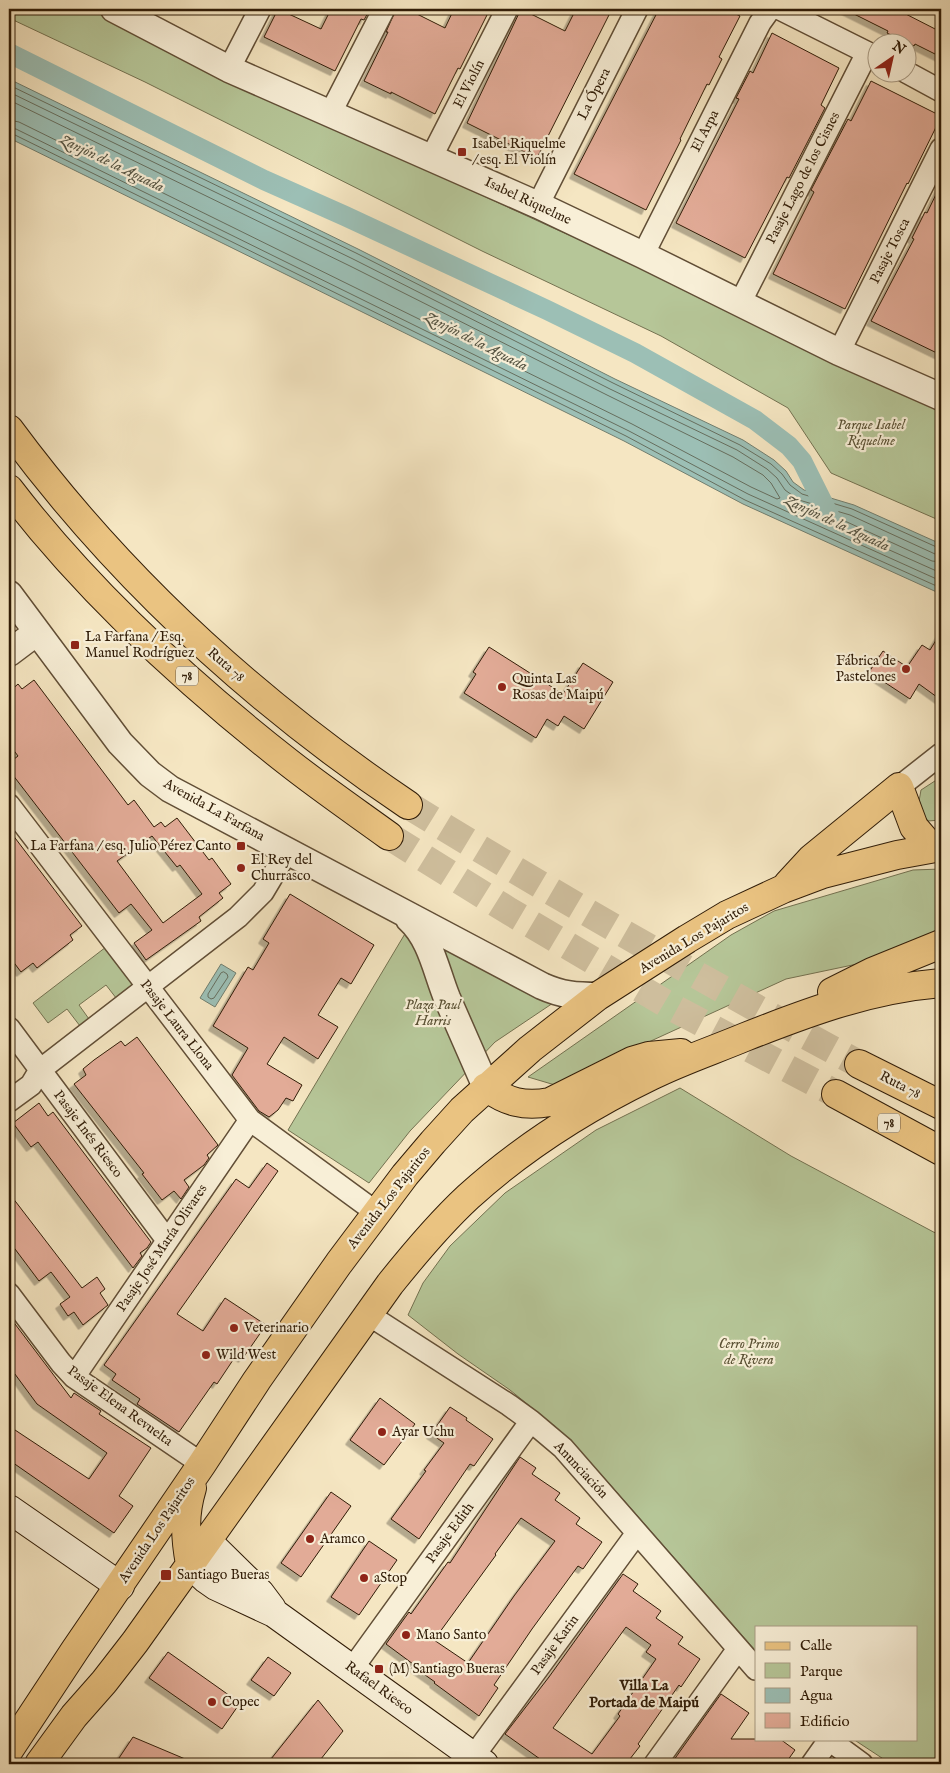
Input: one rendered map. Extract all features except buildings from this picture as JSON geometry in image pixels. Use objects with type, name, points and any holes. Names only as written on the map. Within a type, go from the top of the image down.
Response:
[{"type":"main road","name":"Ruta 78","points":[[9,430],[93,534],[172,617],[294,722],[359,772],[408,806]]},
{"type":"main road","name":"78","points":[[9,489],[78,571],[183,672],[233,717],[290,763],[389,836]]},
{"type":"main road","points":[[784,889],[812,858],[899,787],[914,827],[936,848]]},
{"type":"main road","name":"Avenida Los Pajaritos","points":[[9,1750],[277,1351],[377,1213],[432,1142],[486,1087],[530,1049],[598,996],[727,915],[784,889],[823,874],[897,855],[936,848]]},
{"type":"main road","points":[[780,1024],[837,989],[890,964],[941,944]]},
{"type":"main road","points":[[39,1764],[74,1716],[104,1682],[135,1642],[368,1314],[413,1255],[468,1198],[523,1152],[569,1122],[632,1085],[676,1065],[850,999],[902,987],[941,983]]},
{"type":"main road","points":[[486,1087],[499,1097],[520,1103],[539,1104],[560,1098],[632,1061],[666,1054],[700,1055]]},
{"type":"main road","name":"Ruta 78","points":[[860,1064],[941,1105]]},
{"type":"main road","name":"78","points":[[836,1094],[941,1151]]},
{"type":"main road","points":[[190,1564],[185,1534],[186,1518],[188,1502],[200,1467]]},
{"type":"main road","points":[[9,1509],[120,1586]]},
{"type":"main road","name":"Rafael Riesco","points":[[206,1540],[230,1566],[255,1588],[274,1612]]},
{"type":"main road","name":"Rafael Riesco","points":[[190,1564],[216,1586],[274,1612],[478,1760]]},
{"type":"street","points":[[229,69],[260,9]]},
{"type":"street","points":[[330,114],[384,9]]},
{"type":"street","name":"El Violín","points":[[431,158],[507,9]]},
{"type":"street","name":"La Ópera","points":[[538,205],[637,9]]},
{"type":"street","name":"El Arpa","points":[[643,255],[760,23],[770,9]]},
{"type":"street","points":[[780,9],[868,54]]},
{"type":"street","name":"Isabel Riquelme","points":[[127,12],[229,69],[538,205],[839,352],[941,396]]},
{"type":"street","name":"Pasaje Lago de los Cisnes","points":[[740,303],[868,63]]},
{"type":"street","points":[[918,79],[941,91]]},
{"type":"street","name":"Pasaje Tosca","points":[[839,352],[941,149]]},
{"type":"street","name":"Avenida La Farfana","points":[[9,594],[120,743],[150,774],[170,789],[558,993],[575,996],[598,996]]},
{"type":"street","points":[[9,653],[37,632]]},
{"type":"street","points":[[899,787],[941,754]]},
{"type":"street","name":"Pasaje Laura Llona","points":[[9,805],[147,988],[250,1120],[377,1213]]},
{"type":"street","points":[[9,1101],[31,1085],[40,1070],[238,918],[271,880],[288,850]]},
{"type":"street","name":"Avenida La Farfana","points":[[401,912],[417,926],[426,943],[446,996],[486,1087]]},
{"type":"street","name":"Pasaje Inés Riesco","points":[[9,1028],[168,1240]]},
{"type":"street","name":"Pasaje José María Olivares","points":[[74,1377],[250,1120]]},
{"type":"street","name":"Pasaje Elena Revuelta","points":[[9,1294],[61,1363],[74,1377],[200,1467]]},
{"type":"street","name":"Anunciación","points":[[368,1314],[531,1421],[569,1454],[755,1668]]},
{"type":"street","name":"Pasaje Edith","points":[[352,1669],[531,1421]]},
{"type":"street","name":"Pasaje Karin","points":[[478,1760],[637,1533]]},
{"type":"street","points":[[655,1764],[738,1649]]},
{"type":"street","points":[[812,1764],[829,1740],[862,1764]]},
{"type":"green space","name":"Parque Isabel Riquelme","points":[[9,9],[91,9],[351,135],[707,296],[941,406],[941,521],[831,473],[788,408],[661,336],[482,251],[145,82],[9,18]]},
{"type":"green space","points":[[941,777],[941,820],[928,821],[918,807],[921,790]]},
{"type":"green space","points":[[941,869],[941,955],[881,959],[786,979],[555,1085],[528,1077],[731,935],[774,911],[913,870]]},
{"type":"green space","name":"Plaza Paul Harris","points":[[409,927],[562,997],[495,1042],[410,1131],[369,1183],[288,1130]]},
{"type":"green space","points":[[106,947],[138,989],[120,1003],[106,985],[79,1005],[89,1019],[80,1026],[67,1009],[48,1023],[33,1003]]},
{"type":"green space","name":"Cerro Primo de Rivera","points":[[680,1088],[791,1156],[941,1236],[941,1764],[891,1764],[855,1740],[918,1740],[918,1626],[755,1626],[755,1650],[607,1481],[558,1429],[510,1390],[458,1354],[408,1315],[423,1283],[450,1246],[505,1193],[596,1130]]},
{"type":"water","name":"Zanjón de la Aguada","points":[[9,79],[358,249],[615,379],[743,440],[774,460],[786,471],[793,482],[804,490],[854,505],[941,544],[941,594],[743,504],[624,441],[9,138]]},
{"type":"water","points":[[221,964],[236,973],[215,1007],[200,998]]},
{"type":"waterway","name":"Zanjón de la Aguada","points":[[9,53],[264,180],[547,310],[635,353],[755,420],[789,446],[802,461],[831,519]]},
{"type":"tunnel","points":[[408,805],[632,938],[859,1064]]},
{"type":"tunnel","points":[[389,836],[509,911],[670,1006],[836,1094]]},
{"type":"place","name":"Isabel Riquelme / esq. El Violín","points":[[462,152]]},
{"type":"place","name":"La Farfana / Esq. Manuel Rodríguez","points":[[75,645]]},
{"type":"place","name":"Fábrica de Pastelones","points":[[906,669]]},
{"type":"place","name":"Quinta Las Rosas de Maipú","points":[[502,687]]},
{"type":"place","name":"La Farfana / esq. Julio Pérez Canto","points":[[241,846]]},
{"type":"place","name":"El Rey del Churrasco","points":[[241,868]]},
{"type":"place","name":"Veterinario","points":[[234,1328]]},
{"type":"place","name":"Wild West","points":[[206,1355]]},
{"type":"place","name":"Ayar Uchu","points":[[382,1432]]},
{"type":"place","name":"Aramco","points":[[310,1539]]},
{"type":"place","name":"Santiago Bueras","points":[[166,1575]]},
{"type":"place","name":"aStop","points":[[364,1578]]},
{"type":"place","name":"Mano Santo","points":[[406,1635]]},
{"type":"place","name":"(M) Santiago Bueras","points":[[379,1669]]},
{"type":"place","name":"Copec","points":[[212,1702]]},
{"type":"district","name":"Villa La Portada de Maipú","points":[[644,1694]]}]
